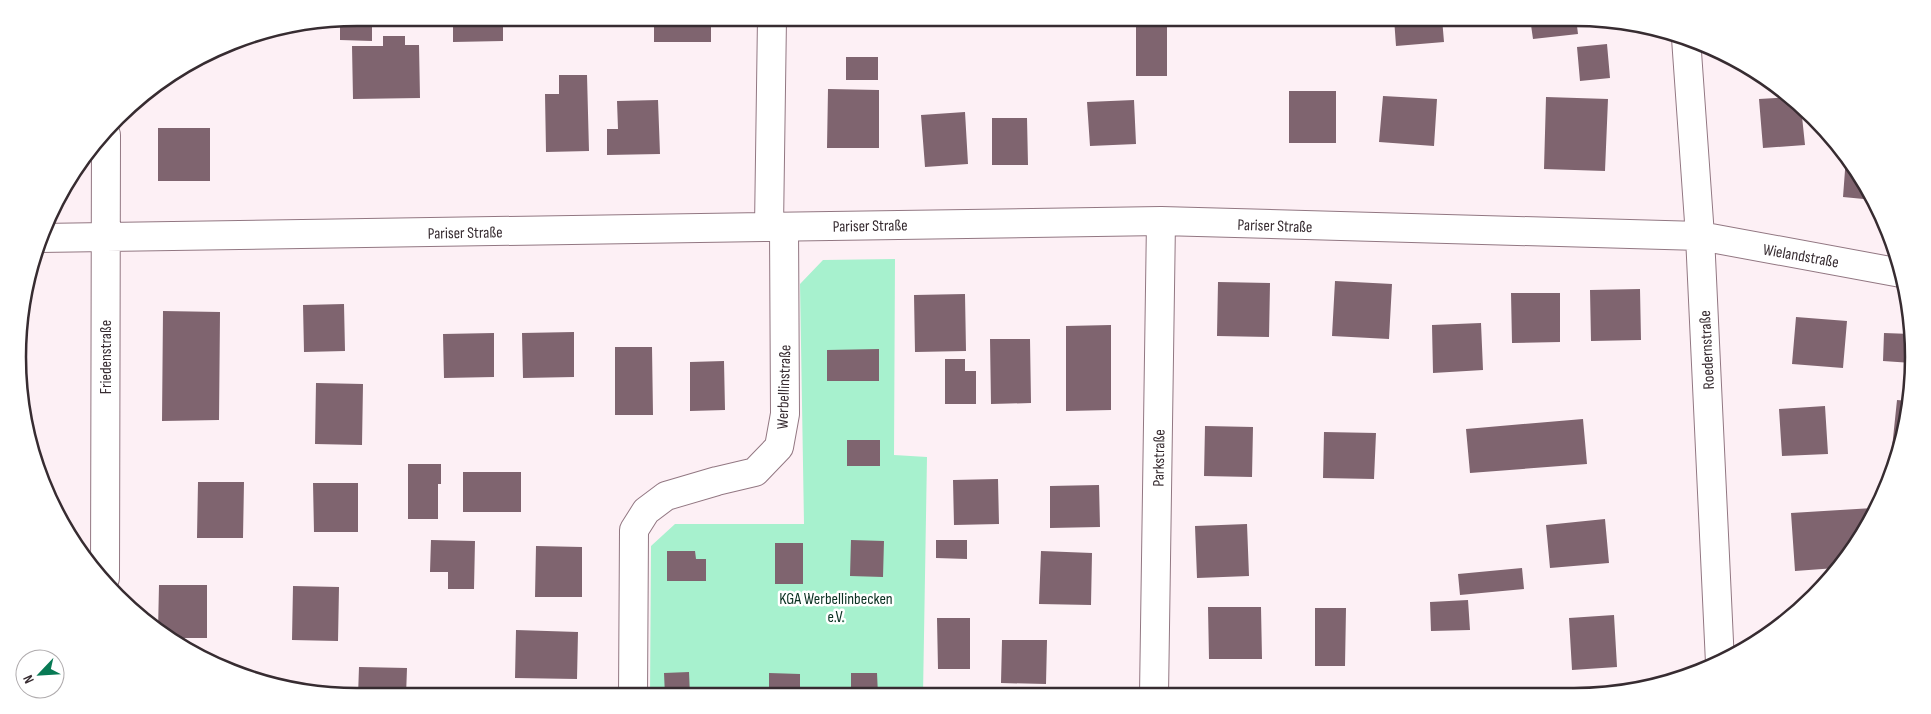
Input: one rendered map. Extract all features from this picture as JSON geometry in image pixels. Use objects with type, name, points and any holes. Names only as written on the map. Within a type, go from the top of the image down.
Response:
[{"type":"street","name":"Werbellinstraße","points":[[633,688],[634,530],[646,511],[666,496],[755,472],[779,447],[785,414],[777,227],[772,26]]},
{"type":"street","name":"Roedernstraße","points":[[1687,46],[1700,236],[1720,654]]},
{"type":"street","name":"Friedenstraße","points":[[105,571],[106,142]]},
{"type":"street","name":"Pariser Straße","points":[[48,238],[1161,221],[1700,236]]},
{"type":"street","name":"Parkstraße","points":[[1154,688],[1161,221]]},
{"type":"street","name":"Wielandstraße","points":[[1700,236],[1893,272]]},
{"type":"green space","name":"KGA Werbellinbecken e.V.","points":[[895,259],[894,455],[927,457],[923,688],[650,688],[651,546],[675,524],[804,524],[800,284],[823,260]]},
{"type":"building","points":[[372,26],[372,41],[340,40],[340,27]]},
{"type":"building","points":[[453,26],[503,26],[503,41],[453,42]]},
{"type":"building","points":[[654,26],[711,26],[711,42],[654,42]]},
{"type":"building","points":[[1136,26],[1167,26],[1167,76],[1136,76]]},
{"type":"building","points":[[1395,26],[1443,26],[1444,42],[1396,46]]},
{"type":"building","points":[[1531,26],[1577,26],[1578,34],[1533,39]]},
{"type":"building","points":[[383,36],[405,36],[405,45],[419,45],[420,98],[353,99],[352,46],[383,46]]},
{"type":"building","points":[[1607,44],[1610,78],[1580,81],[1577,47]]},
{"type":"building","points":[[846,57],[878,57],[878,80],[846,80]]},
{"type":"building","points":[[559,75],[587,75],[589,151],[546,152],[545,94],[559,94]]},
{"type":"building","points":[[828,89],[879,90],[879,148],[827,148]]},
{"type":"building","points":[[1289,91],[1336,91],[1336,143],[1289,143]]},
{"type":"building","points":[[1383,96],[1437,99],[1434,146],[1379,142]]},
{"type":"building","points":[[1546,97],[1608,99],[1605,171],[1544,169]]},
{"type":"building","points":[[1779,98],[1802,117],[1805,145],[1763,148],[1759,99]]},
{"type":"building","points":[[658,100],[660,154],[607,155],[607,129],[618,129],[617,101]]},
{"type":"building","points":[[1134,100],[1136,144],[1090,146],[1087,102]]},
{"type":"building","points":[[965,112],[968,164],[925,167],[921,115]]},
{"type":"building","points":[[992,118],[1027,118],[1028,165],[992,165]]},
{"type":"building","points":[[158,128],[210,128],[210,181],[158,181]]},
{"type":"building","points":[[1845,168],[1864,199],[1843,197]]},
{"type":"building","points":[[1335,281],[1392,284],[1389,339],[1332,336]]},
{"type":"building","points":[[1218,282],[1270,283],[1269,337],[1217,336]]},
{"type":"building","points":[[1640,289],[1641,340],[1591,341],[1590,290]]},
{"type":"building","points":[[1511,293],[1560,293],[1560,342],[1512,343]]},
{"type":"building","points":[[965,294],[966,351],[915,352],[914,295]]},
{"type":"building","points":[[344,304],[345,351],[304,352],[303,305]]},
{"type":"building","points":[[163,311],[220,312],[219,420],[162,421]]},
{"type":"building","points":[[1796,317],[1847,321],[1843,368],[1792,364]]},
{"type":"building","points":[[1481,323],[1483,370],[1433,373],[1432,325]]},
{"type":"building","points":[[1111,325],[1111,410],[1066,411],[1066,326]]},
{"type":"building","points":[[574,332],[574,377],[523,378],[522,333]]},
{"type":"building","points":[[494,333],[494,377],[444,378],[443,334]]},
{"type":"building","points":[[1884,333],[1904,334],[1905,362],[1883,361]]},
{"type":"building","points":[[990,339],[1030,339],[1031,403],[991,404]]},
{"type":"building","points":[[615,347],[652,347],[653,415],[615,415]]},
{"type":"building","points":[[879,349],[879,381],[827,381],[827,350]]},
{"type":"building","points":[[945,359],[965,359],[965,371],[976,371],[976,404],[945,404]]},
{"type":"building","points":[[724,361],[725,410],[690,411],[690,362]]},
{"type":"building","points":[[316,383],[363,384],[362,445],[315,444]]},
{"type":"building","points":[[1897,400],[1902,400],[1898,422],[1892,445]]},
{"type":"building","points":[[1825,406],[1828,454],[1782,456],[1779,409]]},
{"type":"building","points":[[1583,419],[1587,464],[1470,473],[1466,429]]},
{"type":"building","points":[[1205,426],[1253,427],[1252,477],[1204,476]]},
{"type":"building","points":[[1324,432],[1376,433],[1374,479],[1323,478]]},
{"type":"building","points":[[847,440],[880,440],[880,466],[847,466]]},
{"type":"building","points":[[408,464],[441,464],[441,484],[438,484],[438,519],[408,519]]},
{"type":"building","points":[[463,472],[521,472],[521,512],[463,512]]},
{"type":"building","points":[[998,479],[999,524],[954,525],[953,480]]},
{"type":"building","points":[[198,482],[244,482],[243,538],[197,538]]},
{"type":"building","points":[[313,483],[358,483],[358,532],[314,532]]},
{"type":"building","points":[[1099,485],[1100,527],[1050,528],[1050,486]]},
{"type":"building","points":[[1868,508],[1849,541],[1828,569],[1795,571],[1791,513]]},
{"type":"building","points":[[1605,519],[1609,563],[1550,568],[1546,525]]},
{"type":"building","points":[[1247,524],[1249,576],[1197,578],[1195,526]]},
{"type":"building","points":[[431,540],[475,541],[474,589],[448,589],[448,572],[430,572]]},
{"type":"building","points":[[851,540],[884,541],[883,577],[850,576]]},
{"type":"building","points":[[936,540],[967,540],[967,559],[936,558]]},
{"type":"building","points":[[775,543],[803,543],[803,584],[775,584]]},
{"type":"building","points":[[536,546],[582,547],[582,597],[535,597]]},
{"type":"building","points":[[667,551],[695,551],[696,559],[706,559],[706,581],[667,581]]},
{"type":"building","points":[[1041,551],[1092,553],[1091,605],[1039,604]]},
{"type":"building","points":[[1522,568],[1524,589],[1460,595],[1458,574]]},
{"type":"building","points":[[159,585],[207,585],[207,638],[183,638],[158,621]]},
{"type":"building","points":[[293,586],[339,587],[338,641],[292,640]]},
{"type":"building","points":[[1468,600],[1470,630],[1431,631],[1430,602]]},
{"type":"building","points":[[1208,607],[1261,607],[1262,659],[1209,659]]},
{"type":"building","points":[[1315,608],[1346,608],[1345,666],[1315,666]]},
{"type":"building","points":[[1614,615],[1617,667],[1572,670],[1569,618]]},
{"type":"building","points":[[937,618],[970,618],[970,669],[938,669]]},
{"type":"building","points":[[516,630],[578,632],[577,679],[515,678]]},
{"type":"building","points":[[1002,640],[1047,640],[1046,684],[1001,683]]},
{"type":"building","points":[[359,667],[407,668],[406,688],[358,688]]},
{"type":"building","points":[[689,672],[690,688],[665,688],[664,673]]},
{"type":"building","points":[[769,673],[800,674],[800,688],[769,688]]},
{"type":"building","points":[[851,673],[877,673],[878,688],[851,688]]}]
